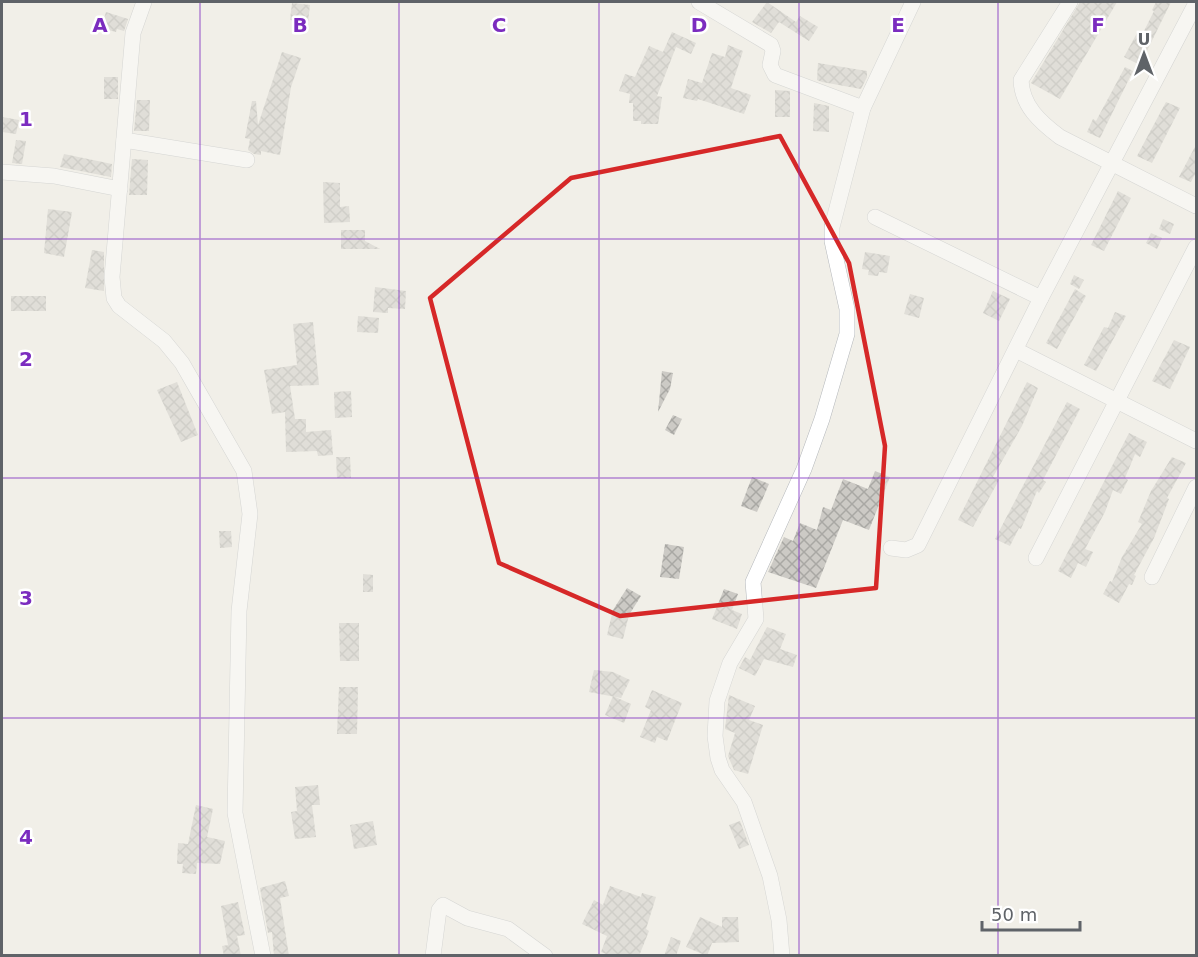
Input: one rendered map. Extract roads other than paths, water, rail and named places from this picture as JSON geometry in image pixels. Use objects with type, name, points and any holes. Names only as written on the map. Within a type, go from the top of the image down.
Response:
[{"type":"street","points":[[144,2],[133,33],[112,277],[114,298],[127,313],[145,324],[164,341],[182,363],[244,471],[250,514],[239,611],[235,813],[263,956]]},
{"type":"street","points":[[699,2],[771,45],[773,51],[770,65],[775,75],[862,108]]},
{"type":"street","points":[[782,956],[770,876],[744,802],[722,770],[718,758],[715,736],[717,701],[730,663],[756,619],[753,582],[811,449],[847,334],[847,309],[832,241],[832,227],[862,108],[913,2]]},
{"type":"street","points":[[1070,2],[1021,80],[1024,100],[1042,123],[1060,137],[1197,206]]},
{"type":"street","points":[[891,548],[906,550],[918,545],[1041,298],[1197,3]]},
{"type":"street","points":[[123,140],[247,160]]},
{"type":"street","points":[[2,172],[54,176],[120,189]]},
{"type":"street","points":[[875,217],[1041,298]]},
{"type":"street","points":[[1036,558],[1197,247]]},
{"type":"street","points":[[1016,350],[1197,441]]},
{"type":"street","points":[[1152,577],[1197,487]]},
{"type":"street","points":[[433,956],[438,915],[443,906],[467,918],[508,929],[545,956]]}]
